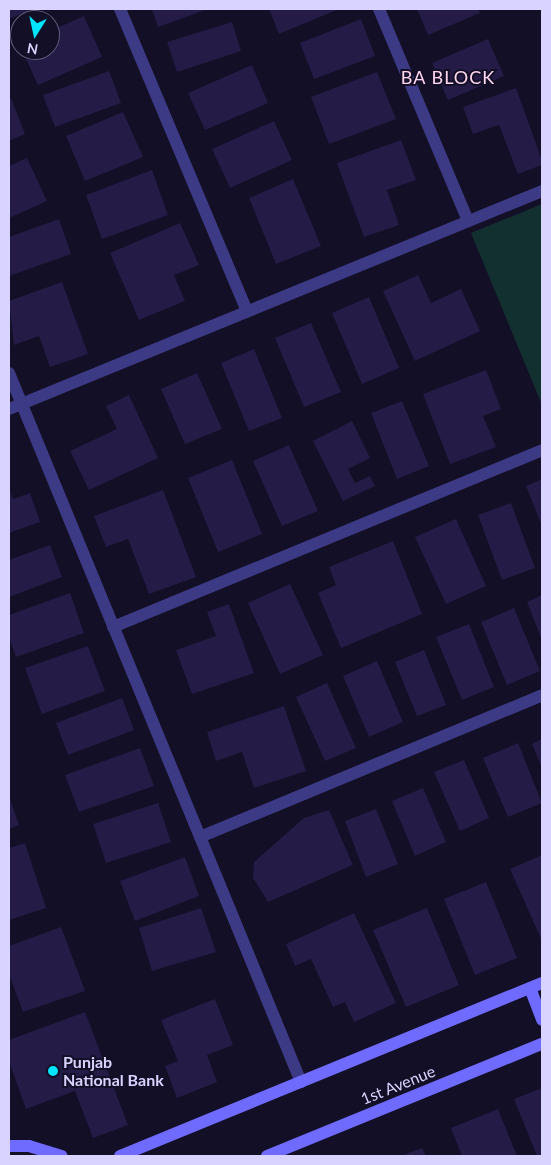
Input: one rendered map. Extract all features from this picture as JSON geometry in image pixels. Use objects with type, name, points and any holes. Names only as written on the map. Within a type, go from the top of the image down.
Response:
[{"type":"main road","points":[[120,1156],[542,983]]},
{"type":"main road","points":[[530,988],[542,1020]]},
{"type":"main road","name":"1st Avenue","points":[[267,1156],[542,1044]]},
{"type":"main road","points":[[9,1145],[30,1146],[62,1156]]},
{"type":"street","points":[[120,9],[248,312]]},
{"type":"street","points":[[379,9],[468,221]]},
{"type":"street","points":[[9,410],[542,190]]},
{"type":"street","points":[[9,373],[300,1082]]},
{"type":"street","points":[[113,627],[542,450]]},
{"type":"street","points":[[200,837],[542,696]]},
{"type":"green space","points":[[542,204],[542,405],[471,233]]},
{"type":"building","points":[[9,9],[34,9],[10,10],[9,19]]},
{"type":"building","points":[[152,9],[208,9],[158,27]]},
{"type":"building","points":[[269,9],[339,9],[279,34]]},
{"type":"building","points":[[417,9],[478,9],[480,13],[428,35]]},
{"type":"building","points":[[84,16],[102,57],[38,85],[27,60],[60,60],[60,27]]},
{"type":"building","points":[[361,19],[375,56],[314,79],[300,43]]},
{"type":"building","points":[[232,22],[241,51],[177,72],[167,42]]},
{"type":"building","points":[[488,39],[504,76],[448,100],[432,63]]},
{"type":"building","points":[[252,65],[268,103],[205,130],[188,93]]},
{"type":"building","points":[[109,71],[121,103],[55,127],[43,95]]},
{"type":"building","points":[[377,72],[396,119],[329,144],[311,97]]},
{"type":"building","points":[[516,88],[542,160],[542,165],[518,174],[499,125],[473,134],[463,107]]},
{"type":"building","points":[[11,98],[25,134],[9,141],[9,99]]},
{"type":"building","points":[[123,112],[143,157],[85,181],[66,136]]},
{"type":"building","points":[[274,121],[292,160],[230,188],[212,149]]},
{"type":"building","points":[[401,140],[416,180],[387,190],[399,225],[364,237],[337,163]]},
{"type":"building","points":[[27,158],[47,201],[9,218],[9,166]]},
{"type":"building","points":[[152,170],[168,215],[102,239],[86,195]]},
{"type":"building","points":[[293,179],[321,246],[276,264],[249,198]]},
{"type":"building","points":[[59,219],[71,254],[9,276],[9,237]]},
{"type":"building","points":[[180,223],[199,265],[174,275],[185,301],[139,320],[110,253]]},
{"type":"building","points":[[418,275],[431,303],[461,289],[480,331],[415,361],[383,291]]},
{"type":"building","points":[[62,282],[88,354],[50,367],[39,336],[14,345],[9,301]]},
{"type":"building","points":[[369,297],[399,368],[362,384],[332,313]]},
{"type":"building","points":[[311,323],[341,392],[304,407],[275,338]]},
{"type":"building","points":[[254,349],[282,418],[249,431],[221,363]]},
{"type":"building","points":[[486,370],[501,409],[483,416],[496,447],[450,464],[423,394]]},
{"type":"building","points":[[197,373],[222,429],[185,444],[161,389]]},
{"type":"building","points":[[129,395],[158,458],[89,490],[70,451],[117,429],[106,406]]},
{"type":"building","points":[[402,401],[429,466],[397,479],[371,413]]},
{"type":"building","points":[[352,421],[370,458],[348,469],[355,483],[370,476],[375,486],[343,501],[313,441]]},
{"type":"building","points":[[289,445],[318,511],[282,526],[253,461]]},
{"type":"building","points":[[232,460],[262,534],[218,552],[188,478]]},
{"type":"building","points":[[542,479],[542,526],[526,486]]},
{"type":"building","points":[[9,487],[13,499],[30,493],[40,522],[9,533]]},
{"type":"building","points":[[163,490],[196,577],[149,594],[128,539],[106,547],[94,516]]},
{"type":"building","points":[[511,503],[535,568],[502,580],[478,515]]},
{"type":"building","points":[[456,519],[486,586],[446,604],[415,537]]},
{"type":"building","points":[[393,541],[422,614],[341,648],[318,593],[336,585],[329,567]]},
{"type":"building","points":[[50,545],[62,577],[9,597],[9,560]]},
{"type":"building","points":[[290,584],[323,655],[280,674],[248,603]]},
{"type":"building","points":[[70,593],[84,633],[16,657],[9,637],[9,615]]},
{"type":"building","points":[[542,595],[542,640],[527,602]]},
{"type":"building","points":[[229,604],[254,673],[192,694],[176,650],[216,636],[207,612]]},
{"type":"building","points":[[514,608],[540,671],[507,685],[481,622]]},
{"type":"building","points":[[469,624],[494,687],[462,700],[436,637]]},
{"type":"building","points":[[88,646],[105,691],[42,714],[25,668]]},
{"type":"building","points":[[424,650],[446,705],[417,716],[395,662]]},
{"type":"building","points":[[377,661],[403,722],[369,737],[343,676]]},
{"type":"building","points":[[327,683],[356,748],[325,761],[296,697]]},
{"type":"building","points":[[122,698],[134,730],[68,755],[56,723]]},
{"type":"building","points":[[284,706],[306,771],[254,788],[242,752],[216,761],[207,732]]},
{"type":"building","points":[[542,739],[542,768],[532,744]]},
{"type":"building","points":[[518,743],[542,803],[508,817],[483,758]]},
{"type":"building","points":[[140,748],[154,786],[79,812],[65,775]]},
{"type":"building","points":[[464,760],[489,818],[460,831],[434,772]]},
{"type":"building","points":[[423,788],[446,842],[415,856],[392,801]]},
{"type":"building","points":[[9,796],[19,825],[9,829]]},
{"type":"building","points":[[158,803],[171,842],[106,863],[93,824]]},
{"type":"building","points":[[376,809],[398,864],[366,877],[345,821]]},
{"type":"building","points":[[329,810],[353,865],[268,902],[253,878],[254,862],[304,818]]},
{"type":"building","points":[[25,843],[46,908],[9,920],[9,848]]},
{"type":"building","points":[[542,855],[542,941],[510,869]]},
{"type":"building","points":[[185,857],[199,896],[135,921],[120,881]]},
{"type":"building","points":[[486,882],[517,958],[475,975],[444,899]]},
{"type":"building","points":[[201,908],[216,952],[152,971],[139,928]]},
{"type":"building","points":[[427,908],[459,985],[406,1007],[373,930]]},
{"type":"building","points":[[354,913],[396,1003],[354,1022],[345,1002],[333,1007],[311,959],[295,966],[286,944]]},
{"type":"building","points":[[61,927],[85,991],[23,1012],[9,974],[9,946]]},
{"type":"building","points":[[215,999],[233,1045],[207,1055],[217,1082],[177,1098],[165,1066],[178,1061],[161,1020]]},
{"type":"building","points":[[85,1012],[128,1125],[93,1138],[75,1091],[26,1109],[9,1061],[9,1040]]},
{"type":"building","points":[[542,1088],[542,1156],[537,1156],[514,1099]]},
{"type":"building","points":[[498,1109],[517,1156],[462,1156],[451,1128]]},
{"type":"building","points":[[422,1148],[426,1156],[401,1156]]},
{"type":"place","name":"Punjab National Bank","points":[[53,1071]]},
{"type":"district","name":"BA BLOCK","points":[[448,77]]}]
